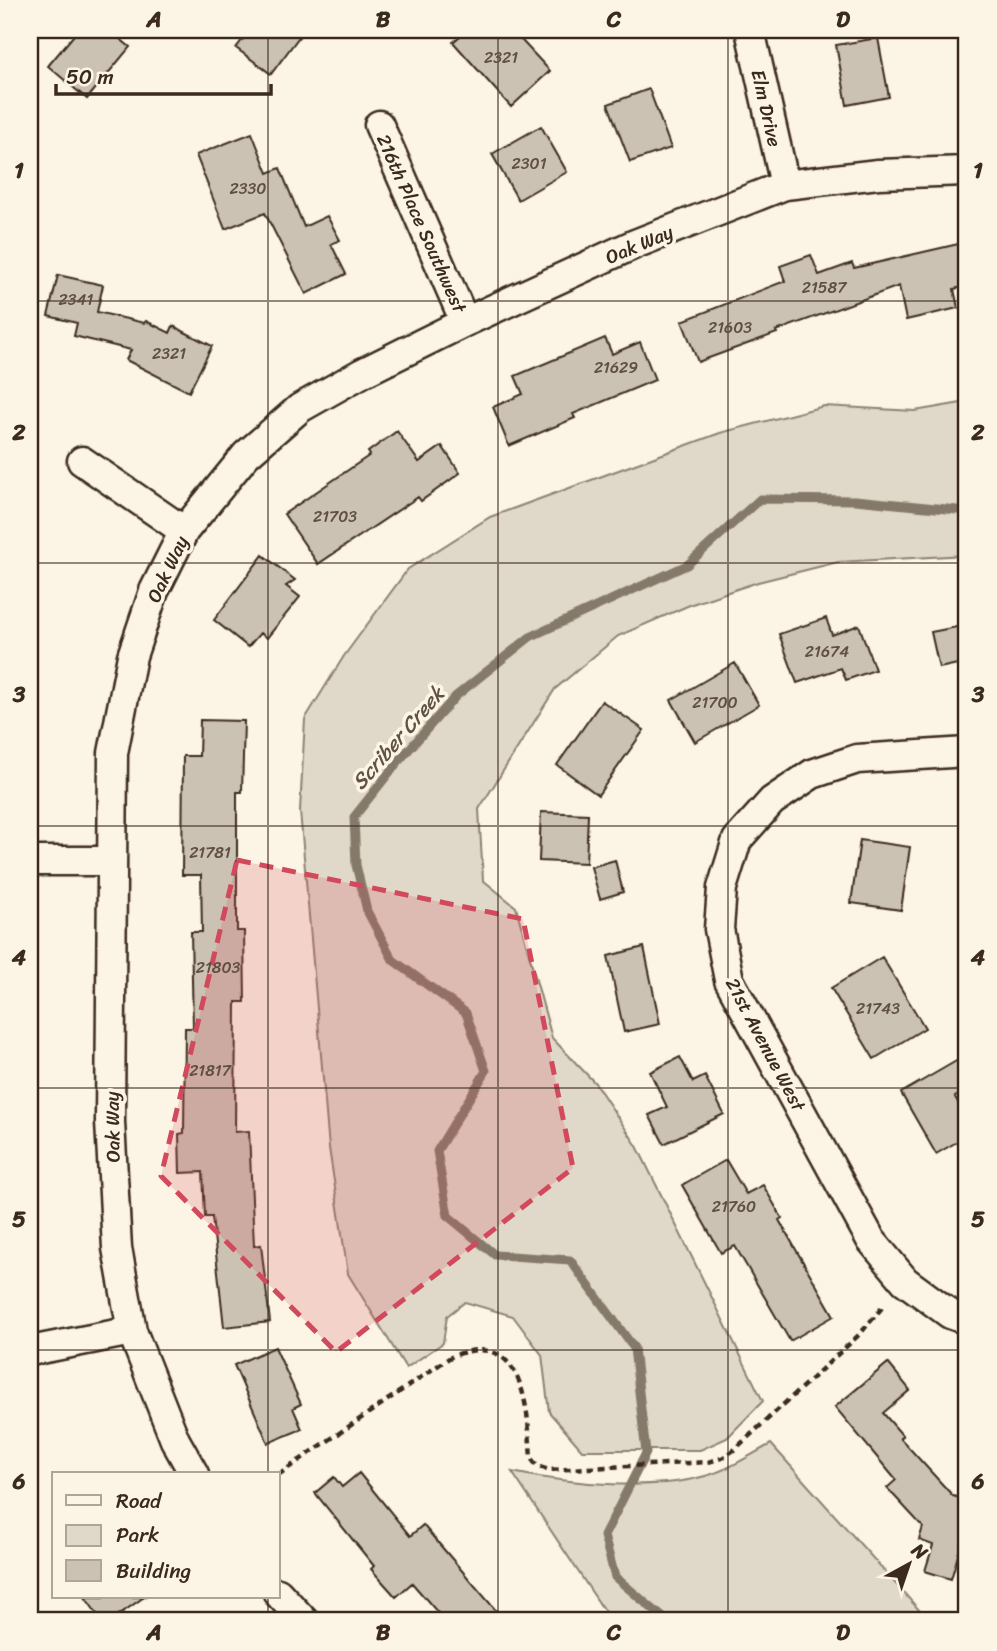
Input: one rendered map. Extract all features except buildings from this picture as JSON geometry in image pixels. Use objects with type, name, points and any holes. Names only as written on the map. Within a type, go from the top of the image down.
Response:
[{"type":"street","name":"Elm Drive","points":[[750,30],[785,186]]},
{"type":"street","name":"216th Place Southwest","points":[[379,125],[466,322]]},
{"type":"street","name":"Oak Way","points":[[193,1472],[175,1440],[132,1331],[117,1248],[111,1134],[113,753],[132,656],[154,591],[184,531],[246,454],[300,408],[362,373],[466,322],[635,244],[785,186],[878,174],[967,171]]},
{"type":"street","points":[[82,461],[184,531]]},
{"type":"street","name":"21st Avenue West","points":[[967,752],[857,759],[812,774],[772,802],[737,839],[722,888],[719,929],[729,980],[871,1240],[905,1281],[950,1314],[967,1320]]},
{"type":"street","points":[[30,861],[111,862]]},
{"type":"street","points":[[30,1351],[132,1331]]},
{"type":"street","points":[[280,1594],[304,1621]]},
{"type":"path","points":[[280,1474],[449,1358],[469,1350],[488,1350],[505,1358],[516,1371],[521,1385],[531,1458],[537,1466],[549,1470],[592,1469],[708,1462],[722,1458],[734,1450],[860,1334],[885,1304]]},
{"type":"highlighted area","points":[[237,860],[523,919],[573,1168],[336,1352],[161,1176]]},
{"type":"green space","points":[[967,402],[967,555],[838,562],[758,582],[692,604],[618,636],[555,689],[479,809],[483,880],[516,907],[552,1038],[595,1083],[637,1146],[763,1401],[727,1438],[700,1450],[582,1450],[549,1412],[542,1355],[513,1316],[465,1302],[447,1316],[443,1343],[406,1368],[348,1274],[329,1148],[300,811],[305,719],[344,656],[408,569],[490,517],[720,433],[824,406],[915,411]]},
{"type":"green space","points":[[771,1444],[929,1621],[611,1621],[512,1472],[586,1483],[666,1483],[690,1480],[719,1471]]},
{"type":"waterway","name":"Scriber Creek","points":[[667,1621],[615,1577],[604,1536],[646,1453],[634,1348],[570,1260],[495,1255],[448,1216],[437,1151],[486,1071],[466,1013],[393,960],[367,911],[356,865],[354,817],[456,696],[530,637],[687,565],[760,499],[855,500],[967,511]]}]
